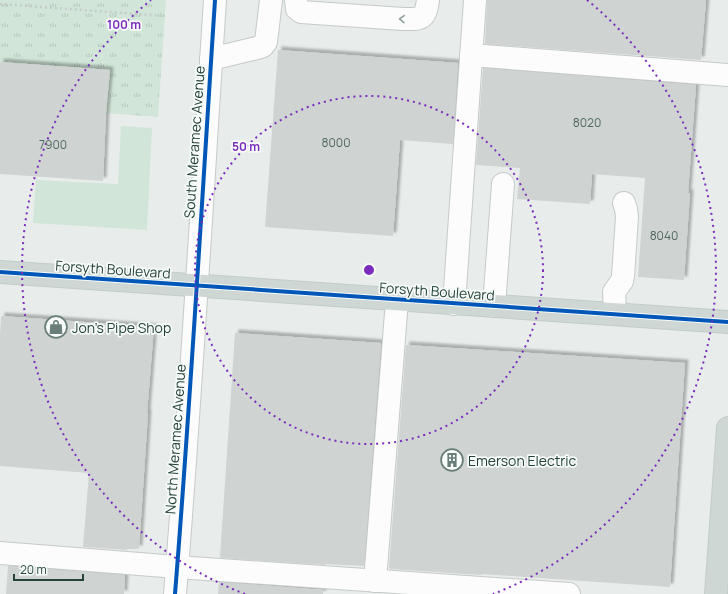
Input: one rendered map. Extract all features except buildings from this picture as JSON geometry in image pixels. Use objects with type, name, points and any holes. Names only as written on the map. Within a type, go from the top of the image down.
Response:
[{"type":"main road","name":"Forsyth Boulevard","points":[[0,272],[728,322]]},
{"type":"main road","points":[[716,594],[728,428]]},
{"type":"street","name":"South Meramec Avenue","points":[[197,286],[200,213],[215,0]]},
{"type":"street","points":[[211,58],[263,46],[266,42],[271,0]]},
{"type":"street","points":[[296,0],[297,9],[300,12],[415,19],[422,17],[426,12],[428,0]]},
{"type":"street","points":[[454,304],[475,0]]},
{"type":"street","points":[[471,55],[728,75]]},
{"type":"street","points":[[494,306],[503,184]]},
{"type":"street","points":[[615,314],[614,292],[624,276],[627,217],[626,209],[619,205]]},
{"type":"street","name":"North Meramec Avenue","points":[[175,594],[197,286]]},
{"type":"street","points":[[375,580],[396,300]]},
{"type":"street","points":[[0,553],[177,567],[568,594]]},
{"type":"path","points":[[0,4],[165,16]]},
{"type":"green space","points":[[0,0],[166,0],[158,117],[106,113],[109,70],[0,62]]},
{"type":"green space","points":[[121,126],[152,128],[147,230],[33,223],[36,180],[118,184]]},
{"type":"cycle path","points":[[175,594],[215,0]]},
{"type":"cycle path","points":[[0,272],[728,322]]},
{"type":"place","name":"Jon's Pipe Shop","points":[[56,327]]},
{"type":"place","name":"Emerson Electric","points":[[452,460]]}]
